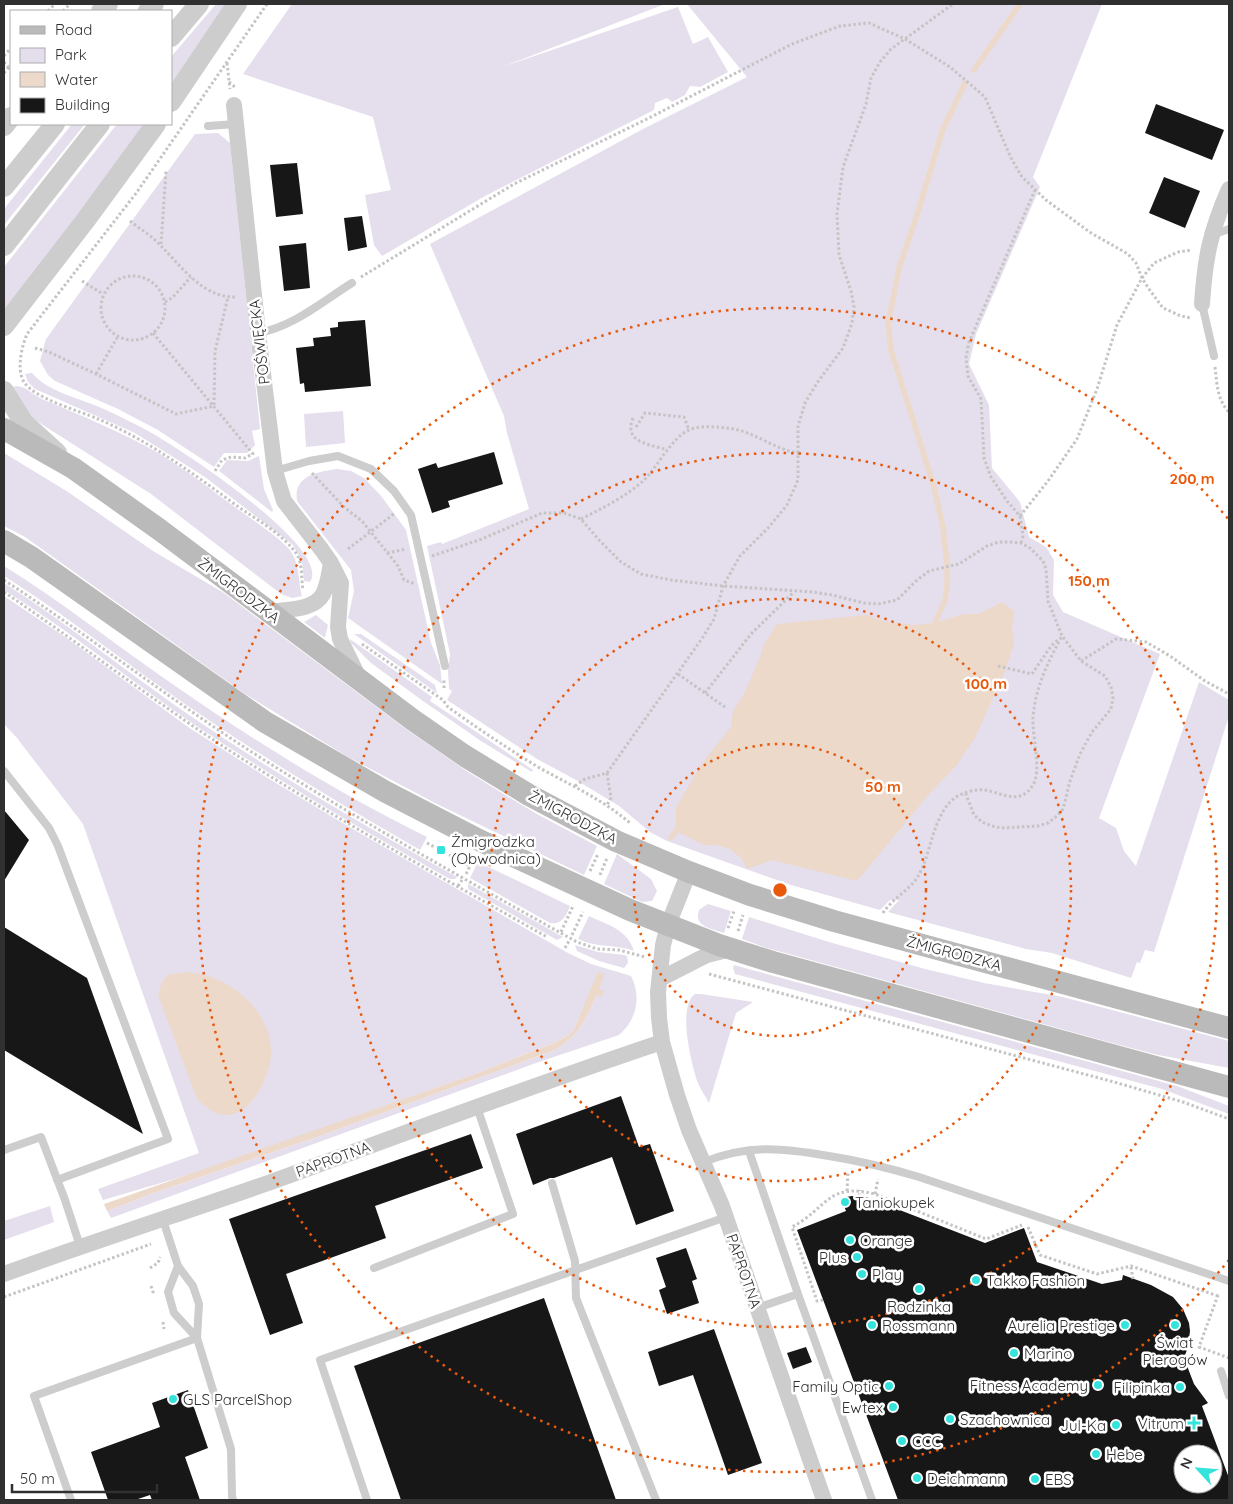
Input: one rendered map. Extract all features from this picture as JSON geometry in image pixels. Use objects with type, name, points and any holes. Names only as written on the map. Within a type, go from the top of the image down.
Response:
[{"type":"main road","name":"ŻMIGRODZKA","points":[[4,429],[73,468],[160,530],[413,720],[465,756],[529,795],[616,840],[689,872],[834,921],[1229,1028]]},
{"type":"main road","points":[[4,540],[265,722],[386,792],[481,841],[582,888],[668,925],[732,939],[782,965],[1229,1087]]},
{"type":"main road","points":[[4,549],[31,557]]},
{"type":"street","points":[[172,36],[199,4]]},
{"type":"street","points":[[172,101],[237,4]]},
{"type":"street","name":"POŚWIĘCKA","points":[[234,105],[258,333],[275,471],[284,502],[331,563],[341,583],[338,628],[344,650],[360,681]]},
{"type":"street","points":[[4,187],[54,125]]},
{"type":"street","points":[[4,246],[99,125]]},
{"type":"street","points":[[4,327],[155,125]]},
{"type":"street","points":[[1203,312],[1204,276],[1211,236],[1227,200]]},
{"type":"street","points":[[4,391],[24,423],[73,468]]},
{"type":"street","points":[[269,612],[318,601],[326,588],[331,563]]},
{"type":"street","name":"PAPROTNA","points":[[689,872],[668,925],[663,945],[658,1018],[662,1042],[689,1130],[726,1218],[824,1500]]},
{"type":"street","points":[[660,979],[707,955],[732,939]]},
{"type":"street","name":"PAPROTNA","points":[[4,1274],[80,1246],[164,1220],[662,1042]]},
{"type":"lane","points":[[208,126],[236,124]]},
{"type":"lane","points":[[1211,236],[1229,229]]},
{"type":"lane","points":[[258,333],[285,325],[352,283]]},
{"type":"lane","points":[[1203,312],[1214,356]]},
{"type":"lane","points":[[275,471],[309,461],[338,456],[371,469],[394,491],[411,515],[445,666]]},
{"type":"lane","points":[[4,771],[49,828],[58,846],[168,1139],[57,1180]]},
{"type":"lane","points":[[374,1268],[512,1214],[477,1107]]},
{"type":"lane","points":[[4,1150],[41,1137],[80,1246]]},
{"type":"lane","points":[[704,1162],[715,1158],[772,1148],[798,1150],[872,1163],[1229,1281]]},
{"type":"lane","points":[[749,1151],[872,1500]]},
{"type":"lane","points":[[552,1183],[575,1261],[576,1298],[656,1500]]},
{"type":"lane","points":[[367,1500],[320,1360],[726,1218]]},
{"type":"lane","points":[[164,1220],[178,1266],[193,1286],[199,1304],[198,1338],[231,1449],[233,1500]]},
{"type":"lane","points":[[178,1266],[168,1292],[174,1313],[198,1338]]},
{"type":"lane","points":[[756,1308],[798,1294]]},
{"type":"lane","points":[[71,1500],[34,1396],[198,1338]]},
{"type":"lane","points":[[1221,1371],[1229,1396]]},
{"type":"path","points":[[267,4],[137,192],[27,334],[22,351],[22,379],[40,396],[100,419],[150,446],[188,470],[282,538],[300,561],[303,590],[311,604]]},
{"type":"path","points":[[575,786],[585,778],[607,773],[678,674],[714,619],[723,586],[740,556],[769,527],[786,505],[798,480],[798,426],[805,403],[816,383],[844,348],[852,323],[854,307],[839,255],[837,214],[843,167],[866,104],[871,78],[880,62],[891,49],[953,4]]},
{"type":"path","points":[[352,283],[514,184],[649,118],[792,44],[840,26],[869,23],[905,38],[950,67],[985,97],[1010,156],[1022,177],[1046,200],[1091,233],[1128,254],[1136,263],[1142,278],[1163,308],[1181,316],[1203,312]]},
{"type":"path","points":[[4,62],[10,66],[4,73]]},
{"type":"path","points":[[227,62],[234,105]]},
{"type":"path","points":[[160,245],[166,171]]},
{"type":"path","points":[[1021,543],[1023,536],[1020,516],[991,477],[984,458],[981,399],[968,376],[966,358],[969,342],[1035,190]]},
{"type":"path","points":[[130,221],[160,245],[191,277],[219,296],[228,298],[254,297]]},
{"type":"path","points":[[1020,516],[1053,475],[1077,440],[1097,389],[1117,325],[1142,278],[1154,263],[1178,252],[1193,250]]},
{"type":"path","points":[[126,276],[134,276],[151,281],[158,288],[165,302],[162,322],[153,333],[144,339],[136,341],[118,338],[104,323],[101,314],[103,294],[116,280],[126,276]]},
{"type":"path","points":[[165,302],[172,298],[191,277]]},
{"type":"path","points":[[82,281],[103,294]]},
{"type":"path","points":[[214,406],[215,351],[228,298]]},
{"type":"path","points":[[153,333],[253,454]]},
{"type":"path","points":[[96,374],[118,338]]},
{"type":"path","points":[[35,348],[49,352],[96,374],[176,414],[214,406]]},
{"type":"path","points":[[1214,356],[1218,389],[1223,405],[1229,412]]},
{"type":"path","points":[[636,427],[645,413],[651,413],[684,418],[688,430]]},
{"type":"path","points":[[633,418],[630,430],[633,437],[638,441],[667,450]]},
{"type":"path","points":[[582,519],[615,502],[644,480],[667,450],[688,430],[707,427],[730,428],[745,432],[789,452],[799,453]]},
{"type":"path","points":[[215,471],[222,460],[231,457],[245,458],[253,454],[272,450]]},
{"type":"path","points":[[309,461],[312,474],[345,508],[362,521],[398,566],[404,580],[419,586],[427,585]]},
{"type":"path","points":[[348,549],[405,506]]},
{"type":"path","points":[[422,559],[482,539],[542,513],[564,513],[582,519],[599,540],[621,562],[641,574],[723,586],[832,595],[864,603],[878,604],[897,600],[923,575],[938,568],[954,566],[966,561],[987,546],[1010,542],[1021,543],[1030,548],[1043,561],[1046,569],[1048,601],[1062,636],[1081,661],[1104,676],[1111,687],[1111,709],[1092,732],[1080,754],[1063,809],[1048,823],[1038,826],[1001,828],[992,826],[982,822],[974,815],[965,792]]},
{"type":"path","points":[[387,553],[419,547]]},
{"type":"path","points":[[4,580],[61,618],[186,709],[269,763],[446,868],[577,942],[597,949],[619,950],[639,956]]},
{"type":"path","points":[[705,693],[751,634],[794,591]]},
{"type":"path","points":[[4,592],[226,749],[322,808],[547,937]]},
{"type":"path","points":[[338,628],[443,700],[448,707],[488,735],[539,767],[607,805],[632,824]]},
{"type":"path","points":[[884,912],[917,878],[948,804],[965,792],[984,790],[1008,797],[1022,794],[1033,786],[1038,775],[1033,734],[1035,699],[1053,652],[1062,636]]},
{"type":"path","points":[[998,666],[1032,674],[1051,646],[1062,636]]},
{"type":"path","points":[[1081,661],[1116,639],[1146,642],[1170,656],[1205,681],[1229,694]]},
{"type":"path","points":[[678,674],[725,707]]},
{"type":"path","points":[[607,773],[611,798],[607,805]]},
{"type":"path","points":[[426,843],[470,866],[465,876]]},
{"type":"path","points":[[586,878],[600,848]]},
{"type":"path","points":[[596,882],[611,850]]},
{"type":"path","points":[[458,886],[462,880]]},
{"type":"path","points":[[561,932],[573,907]]},
{"type":"path","points":[[732,939],[734,911]]},
{"type":"path","points":[[572,935],[583,912]]},
{"type":"path","points":[[732,939],[743,915]]},
{"type":"path","points":[[565,948],[569,941]]},
{"type":"path","points":[[705,973],[1114,1082],[1183,1102],[1229,1119]]},
{"type":"path","points":[[847,1191],[848,1171]]},
{"type":"path","points":[[875,1194],[878,1179]]},
{"type":"path","points":[[859,1196],[860,1190]]},
{"type":"path","points":[[823,1300],[817,1301],[792,1227],[801,1222],[834,1194],[860,1190],[875,1194],[986,1239],[1022,1225],[1028,1227],[1040,1256],[1097,1274],[1131,1266],[1218,1296]]},
{"type":"path","points":[[4,1297],[170,1237]]},
{"type":"path","points":[[150,1268],[160,1260],[159,1251],[154,1243]]},
{"type":"path","points":[[1131,1266],[1133,1279]]},
{"type":"path","points":[[1220,1290],[1199,1347],[1229,1358]]},
{"type":"green space","points":[[216,4],[228,4],[172,86],[172,56]]},
{"type":"green space","points":[[292,4],[665,4],[505,66],[678,7],[693,44],[708,37],[728,72],[700,87],[690,86],[685,95],[672,102],[667,98],[655,103],[654,110],[485,196],[382,256],[374,245],[365,195],[391,190],[373,117],[243,74]]},
{"type":"green space","points":[[687,4],[1102,4],[1033,177],[1040,187],[976,334],[969,364],[989,405],[992,468],[1020,502],[1029,537],[1046,547],[1054,560],[1053,595],[1063,612],[1160,654],[1099,818],[1116,828],[1124,851],[1136,866],[1199,682],[1229,700],[1229,716],[1154,952],[1145,950],[1140,963],[1137,962],[1131,978],[1052,953],[1026,949],[888,912],[899,900],[890,900],[880,910],[791,885],[667,841],[650,832],[619,806],[537,759],[447,700],[452,691],[449,689],[448,670],[450,654],[427,546],[441,542],[442,544],[529,509],[507,433],[504,416],[430,244],[643,129],[747,77]]},
{"type":"green space","points":[[71,125],[84,125],[4,225],[4,209]]},
{"type":"green space","points":[[116,125],[144,125],[4,317],[4,267]]},
{"type":"green space","points":[[218,133],[230,143],[260,429],[252,431],[255,445],[247,453],[224,453],[214,467],[158,430],[118,409],[55,381],[48,375],[40,361],[46,339],[195,134]]},
{"type":"green space","points":[[32,373],[53,389],[99,407],[145,429],[219,477],[277,524],[298,546],[311,566],[310,582],[304,581],[302,561],[293,545],[205,477],[135,433],[35,389],[28,382],[25,374]]},
{"type":"green space","points":[[16,386],[23,387],[42,399],[117,431],[146,446],[189,473],[263,527],[293,554],[302,596],[292,598],[281,594],[151,494],[32,418],[10,388]]},
{"type":"green space","points":[[343,411],[345,443],[306,447],[304,414]]},
{"type":"green space","points":[[4,453],[68,492],[153,551],[224,593],[406,729],[468,772],[535,813],[597,846],[584,875],[437,804],[348,757],[245,694],[25,537],[4,526]]},
{"type":"green space","points":[[259,456],[264,489],[273,510],[272,512],[219,471],[227,460],[248,461]]},
{"type":"green space","points":[[337,469],[351,471],[364,478],[382,497],[406,530],[431,643],[440,665],[442,684],[348,618],[354,591],[351,570],[297,501],[299,485],[308,476]]},
{"type":"green space","points":[[4,566],[46,593],[199,703],[262,744],[360,802],[427,837],[420,850],[291,773],[196,711],[65,617],[4,576]]},
{"type":"green space","points":[[4,583],[53,616],[171,702],[259,761],[390,840],[457,877],[450,879],[417,861],[319,804],[223,744],[52,621],[4,590]]},
{"type":"green space","points":[[4,596],[68,639],[188,727],[266,777],[568,953],[591,964],[631,976],[637,1000],[630,1023],[619,1035],[536,1063],[111,1218],[107,1211],[151,1194],[317,1137],[555,1050],[571,1038],[581,1026],[597,995],[602,996],[598,991],[583,1008],[574,1029],[569,1035],[554,1043],[475,1074],[205,1170],[103,1200],[98,1189],[199,1153],[83,824],[17,738],[4,724]]},
{"type":"green space","points":[[316,615],[328,625],[325,638],[304,622]]},
{"type":"green space","points":[[354,634],[361,634],[435,685],[437,693]]},
{"type":"green space","points":[[350,639],[432,697],[430,701],[533,770],[532,772],[481,741],[371,663],[351,643]]},
{"type":"green space","points":[[617,854],[651,879],[657,891],[652,901],[642,902],[604,884]]},
{"type":"green space","points":[[478,862],[570,906],[565,916],[558,923],[550,923],[470,878]]},
{"type":"green space","points":[[468,884],[563,937],[557,940],[468,889]]},
{"type":"green space","points":[[708,904],[731,911],[724,933],[704,926],[699,920],[699,910]]},
{"type":"green space","points":[[589,916],[610,925],[622,933],[634,951],[620,947],[592,944],[578,939]]},
{"type":"green space","points":[[749,917],[925,969],[984,983],[1063,997],[1229,1041],[1229,1068],[1158,1055],[767,948],[742,939]]},
{"type":"green space","points":[[575,945],[598,952],[627,956],[628,963],[624,968],[599,961],[577,951]]},
{"type":"green space","points":[[734,965],[1177,1086],[1229,1106],[1229,1114],[1162,1089],[735,974]]},
{"type":"green space","points":[[695,994],[753,1002],[736,1013],[709,1103],[696,1078],[690,1056],[686,1020],[690,1000]]},
{"type":"green space","points":[[50,1206],[54,1222],[4,1240],[4,1221]]},
{"type":"water","points":[[1002,602],[1014,611],[1012,629],[1014,643],[1005,671],[975,738],[956,766],[930,793],[857,881],[772,860],[747,869],[742,859],[730,849],[716,845],[704,845],[676,831],[676,807],[703,762],[731,727],[733,711],[745,692],[764,644],[777,624],[866,615],[887,622],[915,625],[935,623],[964,614],[979,614]]},
{"type":"water","points":[[185,972],[197,973],[217,979],[241,994],[251,1004],[266,1027],[270,1040],[270,1064],[255,1097],[238,1112],[227,1115],[216,1113],[208,1109],[197,1099],[158,995],[162,982],[168,975]]},
{"type":"water","points":[[598,972],[604,974],[599,990],[604,990],[602,997],[597,995],[581,1026],[571,1038],[555,1050],[107,1211],[104,1204],[475,1074],[554,1043],[569,1035],[574,1029]]},
{"type":"building","points":[[1156,104],[1224,130],[1212,160],[1145,133]]},
{"type":"building","points":[[297,163],[303,214],[276,217],[270,165]]},
{"type":"building","points":[[1164,177],[1200,191],[1185,228],[1149,213]]},
{"type":"building","points":[[362,216],[367,247],[348,251],[344,218]]},
{"type":"building","points":[[306,243],[310,288],[284,291],[279,246]]},
{"type":"building","points":[[365,320],[371,386],[305,392],[304,383],[300,384],[296,348],[314,346],[313,338],[331,336],[330,328],[338,327],[338,322]]},
{"type":"building","points":[[494,452],[503,484],[448,501],[450,507],[432,513],[418,469],[436,463],[438,468]]},
{"type":"building","points":[[4,810],[29,840],[4,881]]},
{"type":"building","points":[[4,927],[87,978],[143,1134],[4,1050]]},
{"type":"building","points":[[621,1096],[639,1147],[650,1144],[674,1211],[636,1225],[612,1157],[533,1185],[516,1134]]},
{"type":"building","points":[[471,1134],[483,1168],[375,1206],[386,1238],[286,1274],[303,1323],[270,1335],[229,1219]]},
{"type":"building","name":"Marino","points":[[852,1196],[866,1197],[985,1243],[1024,1228],[1037,1262],[1102,1284],[1122,1280],[1123,1275],[1151,1285],[1173,1297],[1183,1309],[1189,1323],[1188,1347],[1184,1358],[1194,1384],[1208,1403],[1202,1406],[1216,1444],[1173,1444],[1173,1494],[1223,1494],[1223,1462],[1229,1478],[1229,1500],[898,1500],[797,1230],[846,1211],[841,1198]]},
{"type":"building","points":[[686,1248],[697,1279],[692,1281],[699,1303],[667,1314],[659,1290],[666,1287],[656,1258]]},
{"type":"building","points":[[544,1298],[616,1500],[401,1500],[354,1366]]},
{"type":"building","points":[[714,1329],[762,1463],[728,1475],[693,1375],[659,1386],[648,1352]]},
{"type":"building","points":[[806,1347],[812,1362],[793,1369],[787,1353]]},
{"type":"building","points":[[188,1390],[208,1448],[185,1457],[200,1500],[152,1500],[150,1495],[135,1500],[108,1500],[91,1452],[160,1427],[152,1403]]},
{"type":"waterway","points":[[974,70],[1020,4]]},
{"type":"waterway","points":[[935,623],[945,600],[947,585],[947,563],[943,528],[934,487],[891,350],[888,324],[899,268],[943,129],[965,83]]},
{"type":"waterway","points":[[671,838],[676,831]]},
{"type":"place","name":"Żmigrodzka (Obwodnica)","points":[[441,850]]},
{"type":"place","name":"Taniokupek","points":[[845,1202]]},
{"type":"place","name":"Orange","points":[[850,1240]]},
{"type":"place","name":"Plus","points":[[857,1257]]},
{"type":"place","name":"Play","points":[[862,1274]]},
{"type":"place","name":"Takko Fashion","points":[[976,1280]]},
{"type":"place","name":"Rodzinka","points":[[919,1289]]},
{"type":"place","name":"Rossmann","points":[[872,1325]]},
{"type":"place","name":"Aurelia Prestige","points":[[1125,1325]]},
{"type":"place","name":"Świat Pierogów","points":[[1175,1325]]},
{"type":"place","name":"Marino","points":[[1014,1353]]},
{"type":"place","name":"Fitness Academy","points":[[1098,1385]]},
{"type":"place","name":"Family Optic","points":[[889,1386]]},
{"type":"place","name":"Filipinka","points":[[1180,1387]]},
{"type":"place","name":"GLS ParcelShop","points":[[173,1399]]},
{"type":"place","name":"Ewtex","points":[[893,1407]]},
{"type":"place","name":"Szachownica","points":[[950,1419]]},
{"type":"place","name":"Vitrum","points":[[1194,1423]]},
{"type":"place","name":"Jul-Ka","points":[[1116,1425]]},
{"type":"place","name":"CCC","points":[[902,1441]]},
{"type":"place","name":"Hebe","points":[[1096,1454]]},
{"type":"place","name":"Deichmann","points":[[917,1478]]},
{"type":"place","name":"EBS","points":[[1035,1479]]}]
